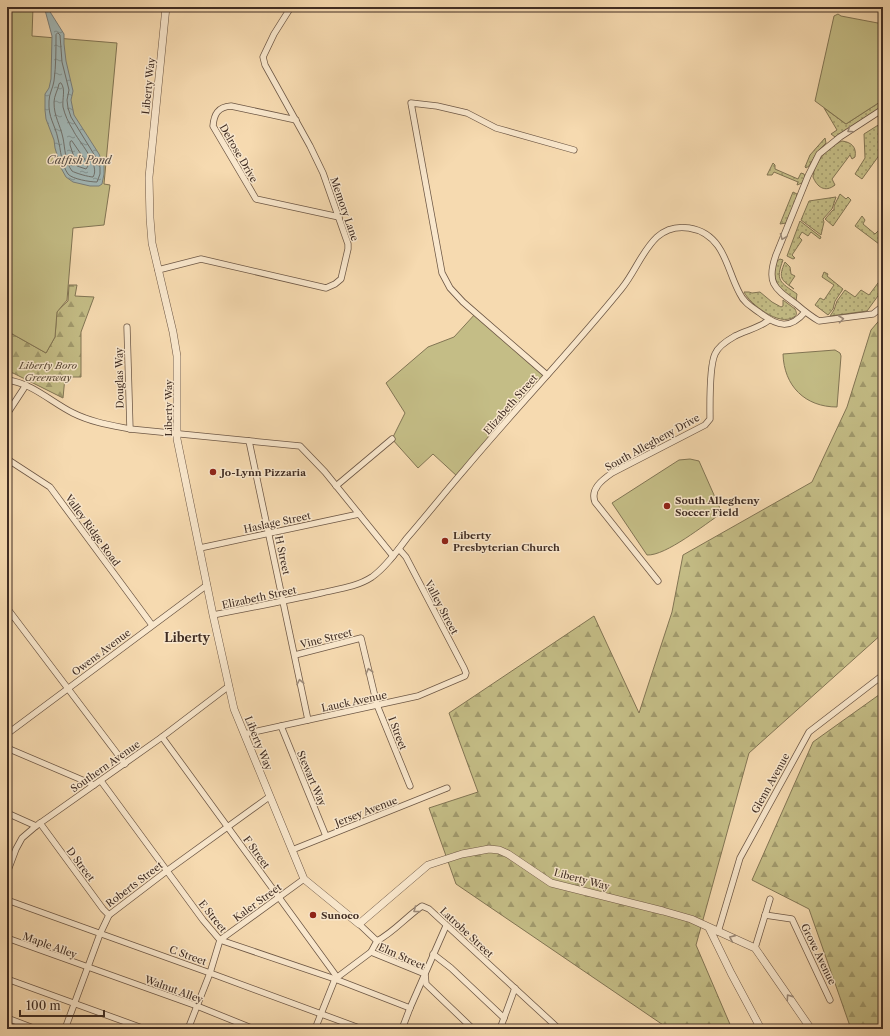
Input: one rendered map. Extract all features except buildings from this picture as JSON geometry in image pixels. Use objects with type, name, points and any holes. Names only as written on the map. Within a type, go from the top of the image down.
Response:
[{"type":"street","name":"Liberty Way","points":[[166,7],[149,177],[150,218],[152,243],[174,332],[177,356],[177,434],[207,585],[234,709],[304,879],[359,924],[428,866],[462,854],[489,849],[499,850],[508,854],[551,883],[662,911],[691,920],[755,948]]},
{"type":"street","name":"Memory Lane","points":[[158,270],[201,259],[326,288],[335,284],[341,279],[348,244],[339,217],[323,173],[262,57],[291,7]]},
{"type":"street","points":[[547,375],[463,302],[450,288],[442,273],[411,103],[437,106],[467,114],[496,128],[574,150]]},
{"type":"street","name":"Delrose Drive","points":[[296,120],[225,106],[217,111],[212,126],[256,199],[339,217]]},
{"type":"street","points":[[883,109],[837,139],[819,154],[809,172],[772,267],[773,282],[776,288],[805,312],[819,321],[873,314],[883,306]]},
{"type":"street","name":"Elizabeth Street","points":[[214,615],[349,586],[372,577],[393,556],[471,461],[624,286],[649,246],[657,237],[667,231],[678,227],[694,228],[712,239],[721,252],[740,294],[746,303],[768,320]]},
{"type":"street","points":[[768,320],[775,323],[793,323],[805,312]]},
{"type":"street","name":"South Allegheny Drive","points":[[658,581],[595,502],[593,497],[594,490],[601,481],[612,474],[705,425],[710,419],[712,369],[715,354],[724,343],[737,335],[762,326],[768,320]]},
{"type":"street","name":"Douglas Way","points":[[127,327],[130,429]]},
{"type":"street","points":[[7,380],[26,384],[74,413],[102,424],[130,429],[300,446],[325,472],[393,556]]},
{"type":"street","points":[[7,414],[26,384]]},
{"type":"street","points":[[336,486],[392,440]]},
{"type":"street","name":"H Street","points":[[249,441],[308,720]]},
{"type":"street","name":"Valley Ridge Road","points":[[7,459],[50,487],[152,625]]},
{"type":"street","name":"Haslage Street","points":[[200,548],[359,514]]},
{"type":"street","name":"Valley Street","points":[[399,549],[406,557],[464,668],[466,673],[465,676]]},
{"type":"street","name":"Owens Avenue","points":[[7,734],[207,585]]},
{"type":"street","points":[[7,608],[124,764]]},
{"type":"street","name":"Vine Street","points":[[295,655],[361,638]]},
{"type":"street","name":"I Street","points":[[361,638],[377,704],[410,786]]},
{"type":"street","name":"Glenn Avenue","points":[[718,932],[740,858],[809,732],[883,675]]},
{"type":"street","name":"Lauck Avenue","points":[[244,734],[418,696],[465,676]]},
{"type":"street","name":"Southern Avenue","points":[[7,873],[22,838],[38,824],[162,738],[229,686]]},
{"type":"street","name":"Stewart Way","points":[[281,726],[326,836]]},
{"type":"street","name":"F Street","points":[[162,738],[279,897],[336,978]]},
{"type":"street","points":[[7,748],[94,785]]},
{"type":"street","name":"E Street","points":[[101,781],[168,870],[203,920],[220,940],[336,978],[410,1008]]},
{"type":"street","name":"Jersey Avenue","points":[[292,850],[447,788]]},
{"type":"street","name":"Roberts Street","points":[[65,1029],[100,934],[109,915],[269,797]]},
{"type":"street","name":"D Street","points":[[7,813],[38,824],[109,915]]},
{"type":"street","name":"Kaler Street","points":[[220,940],[304,879]]},
{"type":"street","points":[[770,899],[755,948],[811,1029]]},
{"type":"street","name":"C Street","points":[[7,900],[210,972],[362,1029]]},
{"type":"street","name":"Latrobe Street","points":[[377,941],[387,936],[422,906],[429,909],[559,1029]]},
{"type":"street","name":"Grove Avenue","points":[[765,915],[792,919],[830,1000]]},
{"type":"street","points":[[315,1029],[336,978],[371,952],[377,941],[359,924]]},
{"type":"street","points":[[402,1029],[446,926]]},
{"type":"street","points":[[710,928],[731,973],[761,1029]]},
{"type":"street","name":"Maple Alley","points":[[7,938],[88,968]]},
{"type":"street","points":[[188,1029],[210,972],[220,940]]},
{"type":"street","name":"Elm Street","points":[[371,952],[425,974],[426,984],[473,1029]]},
{"type":"street","name":"Elm Street","points":[[433,954],[451,968],[504,1018]]},
{"type":"street","name":"Walnut Alley","points":[[88,968],[197,1006],[254,1029]]},
{"type":"street","points":[[7,979],[146,1029]]},
{"type":"street","points":[[500,1029],[515,988]]},
{"type":"street","points":[[7,1018],[36,1029]]},
{"type":"green space","points":[[7,7],[33,7],[32,36],[117,43],[104,184],[110,185],[104,225],[73,228],[67,300],[57,312],[55,337],[46,353],[7,331]]},
{"type":"green space","points":[[838,14],[841,16],[883,24],[883,100],[846,124],[815,101],[834,16]]},
{"type":"green space","points":[[883,100],[883,106],[835,137],[831,134],[837,130],[824,108],[846,124]]},
{"type":"green space","points":[[883,122],[883,150],[862,179],[855,174],[865,158],[864,134]]},
{"type":"green space","points":[[825,138],[826,143],[818,151],[809,166],[806,168],[805,167],[810,155]]},
{"type":"green space","points":[[842,141],[853,146],[855,150],[855,157],[852,159],[850,155],[832,179],[835,185],[828,189],[822,188],[817,184],[813,177],[816,166],[827,151]]},
{"type":"green space","points":[[773,163],[775,165],[775,169],[798,179],[801,173],[804,174],[805,177],[802,183],[797,185],[798,182],[774,172],[772,175],[767,175]]},
{"type":"green space","points":[[793,192],[797,194],[794,205],[786,223],[780,224]]},
{"type":"green space","points":[[840,194],[846,199],[848,197],[851,200],[833,226],[825,219],[834,210],[834,206]]},
{"type":"green space","points":[[836,197],[832,209],[823,219],[824,222],[821,235],[801,220],[809,201]]},
{"type":"green space","points":[[862,216],[865,220],[863,224],[875,234],[879,230],[883,247],[855,226]]},
{"type":"green space","points":[[800,221],[821,237],[820,239],[811,232],[808,236],[802,232],[799,237],[802,240],[792,255],[795,258],[793,259],[787,256]]},
{"type":"green space","points":[[780,259],[783,260],[779,277],[783,284],[797,294],[796,301],[781,289],[776,280],[775,268],[777,261]]},
{"type":"green space","points":[[785,262],[790,267],[791,274],[795,276],[789,285],[794,289],[786,283],[784,281],[781,275]]},
{"type":"green space","points":[[824,272],[843,289],[835,301],[833,309],[828,315],[815,305],[820,298],[824,300],[834,285],[822,277]]},
{"type":"green space","points":[[881,279],[883,280],[883,289],[867,311],[830,316],[837,301],[845,290],[855,297],[861,290],[869,295]]},
{"type":"green space","name":"Liberty Boro Greenway","points":[[69,285],[77,285],[75,296],[94,297],[81,332],[81,377],[65,377],[63,398],[13,373],[7,373],[7,331],[46,353],[55,337],[57,311],[68,301]]},
{"type":"green space","points":[[744,292],[760,292],[781,307],[783,306],[783,300],[795,309],[796,315],[788,319],[773,317],[752,302]]},
{"type":"green space","points":[[476,313],[547,375],[458,477],[433,454],[418,468],[392,439],[405,413],[386,383],[428,347],[454,337]]},
{"type":"green space","points":[[883,316],[883,633],[749,753],[696,945],[732,1029],[669,1029],[456,884],[429,808],[478,792],[449,713],[594,616],[639,713],[672,612],[683,555],[812,482],[847,407],[871,330]]},
{"type":"green space","points":[[835,350],[840,353],[841,356],[837,407],[815,403],[806,399],[798,392],[787,376],[783,354]]},
{"type":"green space","name":"South Allegheny Soccer Field","points":[[690,459],[699,461],[722,513],[675,545],[655,554],[647,555],[612,503],[679,460]]},
{"type":"green space","points":[[883,692],[883,1029],[851,1029],[809,909],[752,880],[813,742]]},
{"type":"water","name":"Catfish Pond","points":[[46,7],[64,34],[66,61],[73,91],[71,100],[74,115],[99,154],[104,166],[102,184],[99,186],[90,186],[73,182],[66,177],[61,168],[54,140],[46,119],[45,94],[49,88],[51,79],[52,36],[45,10]]},
{"type":"place","name":"Jo-Lynn Pizzaria","points":[[213,472]]},
{"type":"place","name":"South Allegheny Soccer Field","points":[[667,506]]},
{"type":"place","name":"Liberty Presbyterian Church","points":[[445,541]]},
{"type":"place","name":"Sunoco","points":[[313,915]]},
{"type":"district","name":"Liberty","points":[[187,638]]}]
